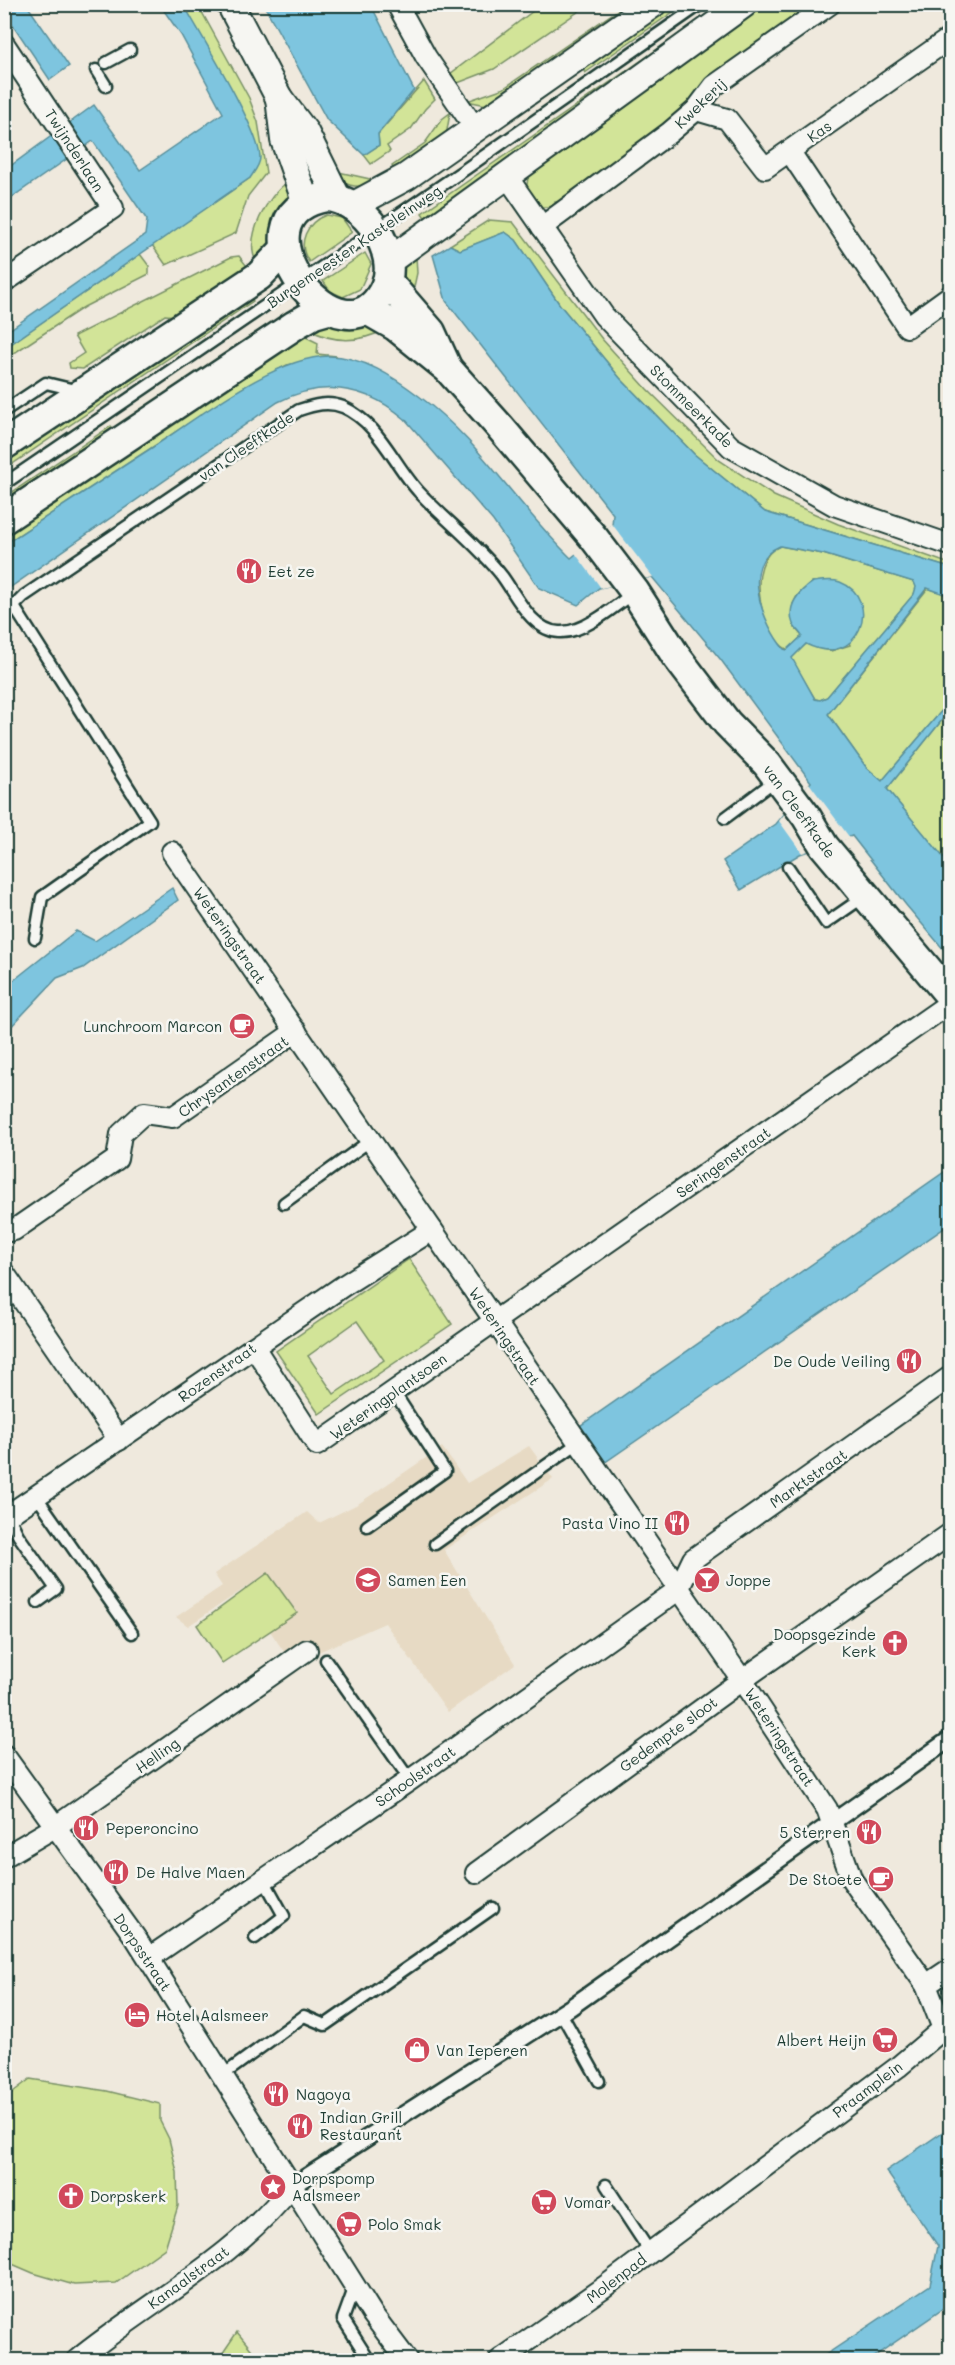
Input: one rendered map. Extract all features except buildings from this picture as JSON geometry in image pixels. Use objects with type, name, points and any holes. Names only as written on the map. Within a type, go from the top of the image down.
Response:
[{"type":"main road","name":"van Cleeffkade","points":[[345,201],[374,231],[388,271],[431,332],[448,369]]},
{"type":"main road","points":[[345,201],[306,203],[291,218],[285,249],[292,269],[318,303],[328,310],[347,314],[367,309],[378,300],[388,271]]},
{"type":"main road","name":"Burgemeester Kasteleinweg","points":[[4,445],[260,276],[285,249]]},
{"type":"main road","name":"van Cleeffkade","points":[[367,309],[395,326],[448,369],[594,538],[631,587],[676,656],[721,715],[777,778],[824,846],[951,996]]},
{"type":"main road","points":[[4,519],[284,332],[314,314],[328,310]]},
{"type":"street","points":[[230,4],[279,98],[305,132],[345,201]]},
{"type":"street","points":[[397,4],[426,57],[475,128]]},
{"type":"street","name":"Burgemeester Kasteleinweg","points":[[345,201],[401,180],[653,4]]},
{"type":"street","name":"Burgemeester Kasteleinweg","points":[[388,271],[506,175],[744,4]]},
{"type":"street","name":"Kwekerij","points":[[542,227],[696,110],[714,86],[830,4]]},
{"type":"street","name":"Kas","points":[[696,110],[727,119],[765,168],[951,38]]},
{"type":"street","name":"Twijnderlaan","points":[[4,44],[60,125],[113,208],[4,282]]},
{"type":"street","points":[[279,98],[284,140],[306,203]]},
{"type":"street","points":[[790,152],[907,327],[951,296]]},
{"type":"street","name":"Stommeerkade","points":[[506,175],[604,316],[731,447],[834,505],[951,545]]},
{"type":"street","name":"Weteringstraat","points":[[172,852],[742,1680],[834,1823],[852,1880],[926,1985]]},
{"type":"street","name":"Seringenstraat","points":[[495,1321],[951,1003]]},
{"type":"street","name":"Chrysantenstraat","points":[[4,1232],[15,1230],[117,1159],[121,1134],[144,1113],[173,1117],[297,1031]]},
{"type":"street","name":"Rozenstraat","points":[[6,1516],[254,1347],[432,1230]]},
{"type":"street","points":[[4,1273],[119,1440]]},
{"type":"street","name":"Weteringplantsoen","points":[[254,1347],[317,1445],[495,1321]]},
{"type":"street","name":"Marktstraat","points":[[678,1590],[693,1559],[951,1377]]},
{"type":"street","name":"Gedempte sloot","points":[[476,1873],[742,1680],[951,1534]]},
{"type":"street","name":"Schoolstraat","points":[[149,1958],[410,1780],[678,1590]]},
{"type":"street","name":"Helling","points":[[4,1857],[55,1827],[307,1650]]},
{"type":"street","points":[[407,2361],[355,2286],[292,2186],[561,2013],[951,1739]]},
{"type":"street","name":"Dorpsstraat","points":[[4,1755],[149,1958],[292,2186]]},
{"type":"street","points":[[926,1985],[951,1969]]},
{"type":"street","name":"Praamplein","points":[[729,2192],[898,2067],[943,2029],[926,1985]]},
{"type":"street","name":"Kanaalstraat","points":[[77,2361],[245,2236],[275,2208],[292,2186]]},
{"type":"street","name":"Molenpad","points":[[500,2361],[729,2192]]},
{"type":"lane","name":"Burgemeester Kasteleinweg","points":[[4,484],[301,282],[701,4]]},
{"type":"lane","points":[[106,63],[130,50]]},
{"type":"lane","points":[[96,70],[106,86]]},
{"type":"lane","points":[[4,411],[46,383],[86,392]]},
{"type":"lane","name":"van Cleeffkade","points":[[4,616],[13,605],[299,410],[316,404],[330,404],[344,408],[363,419],[417,490],[478,549],[536,622],[558,632],[582,627],[600,618],[631,587]]},
{"type":"lane","points":[[13,605],[150,821],[42,897],[35,938]]},
{"type":"lane","points":[[725,818],[777,778]]},
{"type":"lane","points":[[788,867],[826,923],[865,896]]},
{"type":"lane","points":[[284,1203],[371,1140]]},
{"type":"lane","points":[[367,1526],[445,1471],[394,1392]]},
{"type":"lane","points":[[435,1544],[578,1443]]},
{"type":"lane","points":[[37,1497],[132,1633]]},
{"type":"lane","points":[[6,1516],[56,1589],[38,1602]]},
{"type":"lane","points":[[326,1660],[410,1780]]},
{"type":"lane","points":[[255,1938],[284,1916],[264,1880]]},
{"type":"lane","points":[[223,2075],[304,2016],[325,2025],[493,1908]]},
{"type":"lane","points":[[561,2013],[599,2081]]},
{"type":"lane","points":[[606,2185],[650,2252]]},
{"type":"lane","points":[[355,2286],[343,2319],[369,2361]]},
{"type":"shaded area","name":"Samen Een","points":[[529,1446],[553,1479],[444,1550],[515,1664],[448,1712],[385,1623],[316,1653],[295,1668],[270,1631],[297,1612],[268,1573],[188,1626],[176,1617],[222,1586],[214,1574],[307,1512],[319,1523],[358,1504],[442,1447],[467,1483]]},
{"type":"green space","points":[[184,5],[198,5],[249,98],[258,122],[266,173],[248,196],[236,233],[166,265],[152,245],[250,178],[246,118]]},
{"type":"green space","points":[[541,5],[588,5],[494,69],[455,84],[450,74]]},
{"type":"green space","points":[[625,5],[642,5],[491,106],[467,101],[504,88]]},
{"type":"green space","points":[[662,5],[683,5],[585,73],[580,64]]},
{"type":"green space","points":[[721,5],[734,5],[428,222],[422,213]]},
{"type":"green space","points":[[754,5],[813,5],[719,71],[673,120],[561,201],[555,202],[557,207],[538,207],[526,193],[529,169]]},
{"type":"green space","points":[[424,81],[435,99],[411,129],[387,146],[390,151],[371,164],[364,155],[379,145],[378,134]]},
{"type":"green space","points":[[450,113],[446,136],[395,174],[392,166],[425,143],[442,119]]},
{"type":"green space","points":[[334,171],[370,179],[373,183],[361,186],[350,185],[341,180]]},
{"type":"green space","points":[[290,180],[289,199],[270,251],[256,262],[253,252],[255,229],[273,196]]},
{"type":"green space","points":[[326,215],[342,218],[352,232],[309,262],[304,248],[306,234],[319,218]]},
{"type":"green space","points":[[489,220],[513,222],[602,339],[647,389],[719,460],[774,496],[838,524],[950,564],[950,568],[765,512],[694,454],[620,378],[560,305],[516,240],[505,232],[460,250],[450,245]]},
{"type":"green space","points":[[365,253],[371,264],[360,289],[343,297],[330,291],[323,281]]},
{"type":"green space","points":[[140,254],[149,266],[149,274],[84,307],[5,359],[5,348]]},
{"type":"green space","points":[[239,256],[250,270],[188,317],[165,315],[83,369],[70,368],[69,363],[84,353],[74,336],[231,257]]},
{"type":"green space","points":[[416,256],[417,273],[412,296],[400,276],[403,263]]},
{"type":"green space","points":[[249,294],[253,301],[5,469],[5,454]]},
{"type":"green space","points":[[360,322],[384,330],[364,338],[345,340],[325,337],[306,328],[311,323]]},
{"type":"green space","points":[[298,333],[318,343],[317,354],[337,356],[287,365],[241,389],[5,544],[5,526]]},
{"type":"green space","points":[[111,426],[119,437],[5,513],[5,497]]},
{"type":"green space","points":[[780,546],[823,554],[914,582],[917,587],[914,594],[827,697],[820,700],[815,699],[791,658],[806,644],[831,651],[850,645],[826,581],[812,582],[797,596],[793,604],[795,628],[802,636],[788,650],[778,642],[764,615],[759,582],[762,566],[769,554]]},
{"type":"green space","points":[[928,588],[950,596],[950,701],[882,781],[866,767],[828,714]]},
{"type":"green space","points":[[950,710],[950,851],[944,859],[887,789]]},
{"type":"green space","points":[[409,1259],[452,1324],[319,1414],[276,1351]],"holes":[[[357,1321],[384,1360],[334,1394],[308,1356]]]},
{"type":"green space","points":[[268,1573],[297,1613],[222,1663],[197,1625]]},
{"type":"green space","points":[[30,2079],[107,2091],[160,2104],[160,2121],[169,2139],[177,2172],[178,2206],[165,2248],[116,2283],[74,2285],[33,2273],[5,2261],[5,2098]]},
{"type":"green space","points":[[237,2332],[260,2360],[218,2360]]},
{"type":"water","points":[[4,5],[27,5],[69,66],[50,80],[5,13]]},
{"type":"water","points":[[160,5],[184,5],[250,126],[260,158],[258,166],[250,178],[5,348],[5,333],[145,235],[147,220],[93,141],[5,202],[5,170],[94,105],[140,170],[223,113],[181,35]]},
{"type":"water","points":[[264,5],[371,5],[414,90],[378,134],[379,145],[364,155],[327,120]]},
{"type":"water","points":[[505,232],[516,240],[560,305],[620,378],[694,454],[765,512],[950,568],[950,596],[927,588],[828,714],[866,767],[882,781],[950,701],[950,710],[887,789],[944,858],[950,851],[950,957],[852,836],[800,854],[741,890],[723,861],[776,824],[811,782],[721,660],[652,577],[599,588],[578,605],[539,588],[493,521],[405,419],[375,399],[360,393],[344,389],[312,390],[278,402],[5,591],[5,544],[214,405],[261,377],[285,366],[329,356],[353,360],[377,369],[409,389],[441,414],[461,433],[571,558],[612,525],[613,514],[446,301],[433,255],[450,245],[460,250]],"holes":[[[780,546],[823,554],[914,582],[916,587],[914,594],[827,697],[820,700],[815,699],[792,658],[806,644],[824,650],[840,648],[852,641],[859,630],[863,616],[861,603],[853,591],[840,582],[830,580],[813,582],[799,594],[793,605],[791,611],[793,624],[802,636],[787,650],[776,639],[769,626],[759,595],[758,580],[760,566],[767,554]]]},
{"type":"water","points":[[172,888],[178,900],[83,968],[57,978],[5,1033],[5,987],[76,931],[95,941]]},
{"type":"water","points":[[950,1168],[950,1224],[604,1463],[577,1428]]},
{"type":"water","points":[[950,2127],[950,2304],[869,2360],[818,2360],[930,2285],[938,2246],[886,2171]]},
{"type":"pier","points":[[612,524],[653,577],[601,588],[575,553]]},
{"type":"pier","points":[[809,783],[850,838],[802,853],[779,821]]},
{"type":"place","name":"Eet ze","points":[[249,571]]},
{"type":"place","name":"Lunchroom Marcon","points":[[242,1026]]},
{"type":"place","name":"De Oude Veiling","points":[[909,1361]]},
{"type":"place","name":"Pasta Vino II","points":[[677,1523]]},
{"type":"place","name":"Samen Een","points":[[368,1580]]},
{"type":"place","name":"Joppe","points":[[707,1580]]},
{"type":"place","name":"Doopsgezinde Kerk","points":[[895,1643]]},
{"type":"place","name":"Peperoncino","points":[[86,1828]]},
{"type":"place","name":"5 Sterren","points":[[869,1832]]},
{"type":"place","name":"De Halve Maen","points":[[116,1872]]},
{"type":"place","name":"De Stoete","points":[[881,1879]]},
{"type":"place","name":"Hotel Aalsmeer","points":[[137,2015]]},
{"type":"place","name":"Albert Heijn","points":[[885,2040]]},
{"type":"place","name":"Van Ieperen","points":[[417,2050]]},
{"type":"place","name":"Nagoya","points":[[276,2094]]},
{"type":"place","name":"Indian Grill Restaurant","points":[[300,2126]]},
{"type":"place","name":"Dorpspomp Aalsmeer","points":[[273,2187]]},
{"type":"place","name":"Dorpskerk","points":[[71,2196]]},
{"type":"place","name":"Vomar","points":[[544,2202]]},
{"type":"place","name":"Polo Smak","points":[[349,2224]]}]
